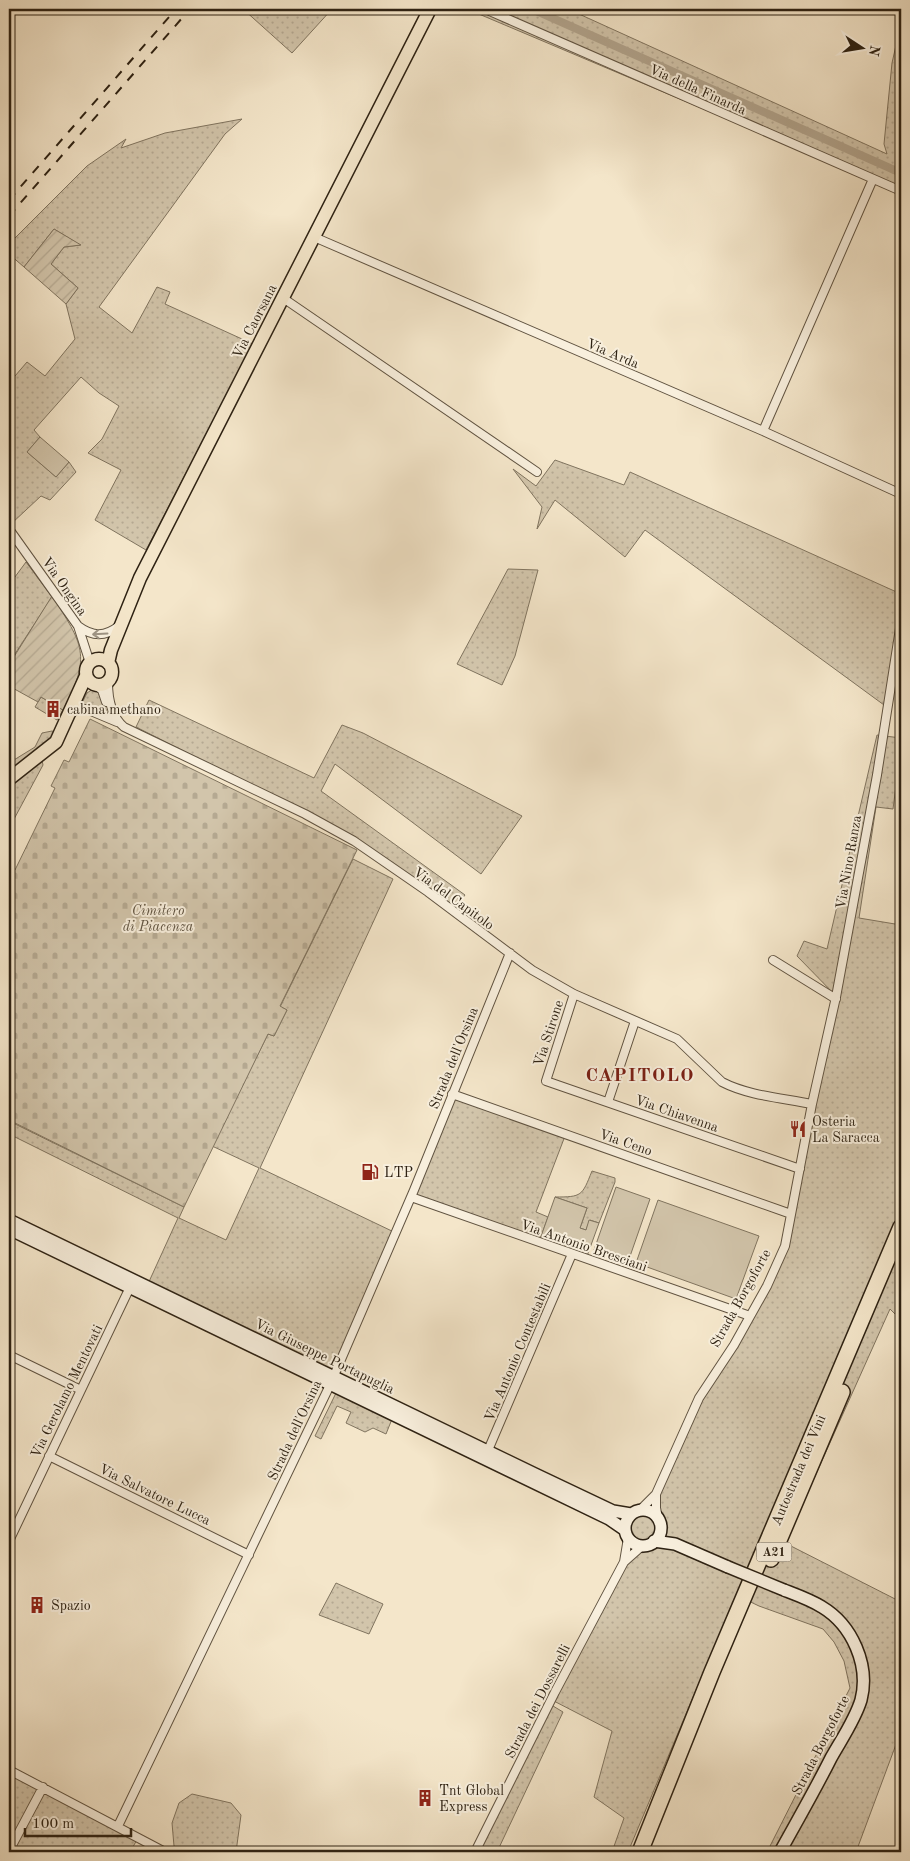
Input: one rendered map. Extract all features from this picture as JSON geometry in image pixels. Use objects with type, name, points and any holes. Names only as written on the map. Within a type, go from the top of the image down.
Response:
[{"type":"highway","name":"Autostrada dei Vini","points":[[640,1852],[679,1753],[901,1227]]},
{"type":"highway","name":"Autostrada dei Vini","points":[[651,1852],[728,1662],[901,1253]]},
{"type":"highway","points":[[634,1852],[648,1816],[679,1753]]},
{"type":"main road","name":"Via Caorsana","points":[[109,656],[140,578],[430,9]]},
{"type":"main road","points":[[109,656],[112,674],[108,682],[104,684],[91,682],[87,668],[92,661],[109,656]]},
{"type":"main road","points":[[9,779],[56,742],[70,712],[91,682]]},
{"type":"main road","name":"Via Giuseppe Portapuglia","points":[[9,1220],[132,1284],[486,1455],[613,1511],[635,1512]]},
{"type":"main road","name":"Via Giuseppe Portapuglia","points":[[9,1229],[132,1284]]},
{"type":"main road","name":"Via Giuseppe Portapuglia","points":[[486,1455],[609,1519],[626,1534]]},
{"type":"main road","points":[[659,1523],[659,1536],[654,1541],[642,1546],[634,1544],[626,1534],[626,1521],[635,1512],[649,1511],[659,1523],[675,1544]]},
{"type":"main road","points":[[654,1541],[675,1544]]},
{"type":"main road","name":"Strada Borgoforte","points":[[675,1544],[822,1607],[837,1618],[850,1635],[861,1657],[864,1680],[860,1700],[848,1728],[780,1852]]},
{"type":"street","name":"Via della Finarda","points":[[485,9],[901,191]]},
{"type":"street","points":[[763,431],[873,179]]},
{"type":"street","name":"Via Arda","points":[[314,237],[763,431],[901,494]]},
{"type":"street","points":[[283,298],[537,472]]},
{"type":"street","name":"Via Ongina","points":[[9,529],[78,626],[92,661]]},
{"type":"street","name":"Via Nino Ranza","points":[[812,1104],[836,999],[877,775],[901,622]]},
{"type":"street","points":[[78,626],[86,632],[101,635],[111,632],[121,625]]},
{"type":"street","points":[[91,682],[102,690],[117,721]]},
{"type":"street","points":[[108,682],[108,695],[117,721]]},
{"type":"street","name":"Via del Capitolo","points":[[70,712],[81,708],[117,721],[248,788],[305,814],[354,841],[428,892],[532,970],[574,994],[677,1039],[722,1082],[730,1086],[812,1104]]},
{"type":"street","name":"Strada dell'Orsina","points":[[118,1826],[331,1381],[411,1197],[510,953]]},
{"type":"street","points":[[773,960],[836,999]]},
{"type":"street","name":"Via Stirone","points":[[546,1081],[574,994]]},
{"type":"street","points":[[608,1102],[635,1021]]},
{"type":"street","name":"Via Chiavenna","points":[[546,1081],[800,1169]]},
{"type":"street","name":"Via Ceno","points":[[452,1094],[791,1214]]},
{"type":"street","name":"Strada Borgoforte","points":[[659,1523],[656,1494],[699,1398],[734,1345],[767,1286],[786,1246],[812,1104]]},
{"type":"street","name":"Via Antonio Bresciani","points":[[411,1197],[750,1316]]},
{"type":"street","name":"Via Antonio Contestabili","points":[[486,1455],[572,1254]]},
{"type":"street","name":"Via Gerolamo Mentovati","points":[[9,1541],[132,1284]]},
{"type":"street","points":[[9,1355],[81,1390]]},
{"type":"street","name":"Via Salvatore Lucca","points":[[49,1456],[249,1555]]},
{"type":"street","name":"Strada Borgoforte","points":[[635,1512],[656,1494]]},
{"type":"street","name":"Strada dei Dossarelli","points":[[624,1562],[626,1534]]},
{"type":"street","name":"Strada dei Dossarelli","points":[[475,1852],[555,1692],[624,1562],[642,1546]]},
{"type":"street","points":[[9,1770],[165,1852]]},
{"type":"street","points":[[9,1851],[43,1787]]},
{"type":"green space","points":[[243,9],[332,9],[292,53]]},
{"type":"green space","points":[[467,9],[568,9],[887,154],[884,144],[892,63],[901,23],[901,195],[874,181]]},
{"type":"green space","points":[[242,119],[225,134],[99,307],[132,333],[157,287],[170,292],[165,304],[253,344],[146,550],[95,520],[121,470],[88,453],[102,439],[119,406],[99,393],[81,377],[34,430],[40,437],[27,452],[56,477],[69,462],[76,472],[50,500],[41,496],[11,524],[9,521],[9,383],[27,362],[45,376],[75,339],[66,304],[78,288],[51,264],[64,247],[80,245],[54,229],[24,267],[9,254],[9,244],[87,166],[126,139],[121,148],[165,133]]},
{"type":"green space","points":[[54,229],[81,245],[64,247],[51,264],[78,288],[66,304],[24,267]]},
{"type":"green space","points":[[40,437],[69,462],[56,477],[27,452]]},
{"type":"green space","points":[[555,460],[624,485],[630,472],[901,594],[901,627],[884,705],[645,530],[625,557],[555,500],[537,529],[542,507],[513,469],[536,486]]},
{"type":"green space","points":[[26,562],[52,597],[11,660],[9,658],[9,585]]},
{"type":"green space","points":[[508,569],[538,570],[515,656],[502,685],[457,664]]},
{"type":"green space","points":[[52,596],[71,626],[80,651],[78,676],[63,710],[41,697],[38,702],[9,686],[9,658],[12,660]]},
{"type":"green space","points":[[93,689],[97,690],[109,716],[82,703],[87,693]]},
{"type":"green space","points":[[41,697],[63,710],[57,720],[35,707]]},
{"type":"green space","points":[[149,700],[314,778],[342,725],[363,733],[522,816],[481,874],[335,764],[321,791],[465,895],[453,910],[309,814],[136,727]]},
{"type":"green space","name":"Cimitero di Piacenza","points":[[90,719],[357,850],[280,1006],[287,1010],[274,1036],[268,1034],[184,1207],[9,1120],[9,867],[15,870],[55,788],[51,786],[64,760],[69,762]]},
{"type":"green space","points":[[55,732],[50,739],[9,773],[9,763],[35,747],[42,733]]},
{"type":"green space","points":[[877,735],[901,738],[901,747],[893,809],[876,807],[859,918],[901,925],[901,1284],[896,1295],[901,1298],[901,1320],[890,1309],[785,1543],[901,1602],[901,1632],[896,1646],[901,1649],[901,1731],[856,1852],[767,1852],[850,1688],[844,1661],[834,1642],[823,1629],[759,1606],[736,1595],[628,1852],[612,1852],[624,1818],[594,1797],[612,1731],[550,1699],[617,1572],[624,1549],[621,1534],[623,1519],[635,1508],[646,1503],[665,1475],[697,1399],[748,1316],[786,1245],[837,997],[797,956],[804,941],[827,949]]},
{"type":"green space","points":[[42,760],[43,765],[13,821],[9,817],[9,787]]},
{"type":"green space","points":[[353,859],[393,879],[260,1168],[396,1233],[333,1376],[147,1286],[178,1218],[9,1134],[9,1121],[184,1207],[179,1218],[226,1240],[259,1168],[212,1146],[268,1034],[274,1036],[287,1010],[280,1007]]},
{"type":"green space","points":[[452,1094],[565,1136],[536,1212],[548,1217],[539,1242],[412,1197]]},
{"type":"green space","points":[[592,1171],[615,1178],[615,1182],[599,1223],[590,1220],[586,1230],[580,1228],[587,1208],[555,1197],[571,1196],[580,1193],[586,1186]]},
{"type":"green space","points":[[616,1187],[650,1199],[628,1262],[594,1250]]},
{"type":"green space","points":[[555,1197],[587,1208],[580,1228],[586,1230],[589,1220],[599,1223],[586,1259],[539,1242]]},
{"type":"green space","points":[[658,1200],[759,1236],[736,1299],[636,1263]]},
{"type":"green space","points":[[336,1393],[392,1419],[386,1434],[373,1428],[365,1432],[346,1423],[351,1412],[337,1406],[321,1439],[315,1436]]},
{"type":"green space","points":[[336,1583],[383,1604],[369,1634],[319,1615]]},
{"type":"green space","points":[[548,1703],[563,1712],[497,1852],[473,1852]]},
{"type":"green space","points":[[9,1770],[138,1838],[130,1852],[9,1852]]},
{"type":"green space","points":[[192,1794],[231,1803],[241,1815],[236,1852],[185,1852],[174,1846],[172,1823],[179,1803]]},
{"type":"waterway","points":[[532,9],[901,173]]},
{"type":"railway","points":[[9,200],[176,9]]},
{"type":"railway","points":[[9,216],[190,9]]},
{"type":"place","name":"cabina methano","points":[[53,709]]},
{"type":"place","name":"Osteria La Saracca","points":[[798,1129]]},
{"type":"place","name":"LTP","points":[[370,1172]]},
{"type":"place","name":"Spazio","points":[[37,1605]]},
{"type":"place","name":"Tnt Global Express","points":[[425,1798]]},
{"type":"district","name":"CAPITOLO","points":[[640,1074]]}]
